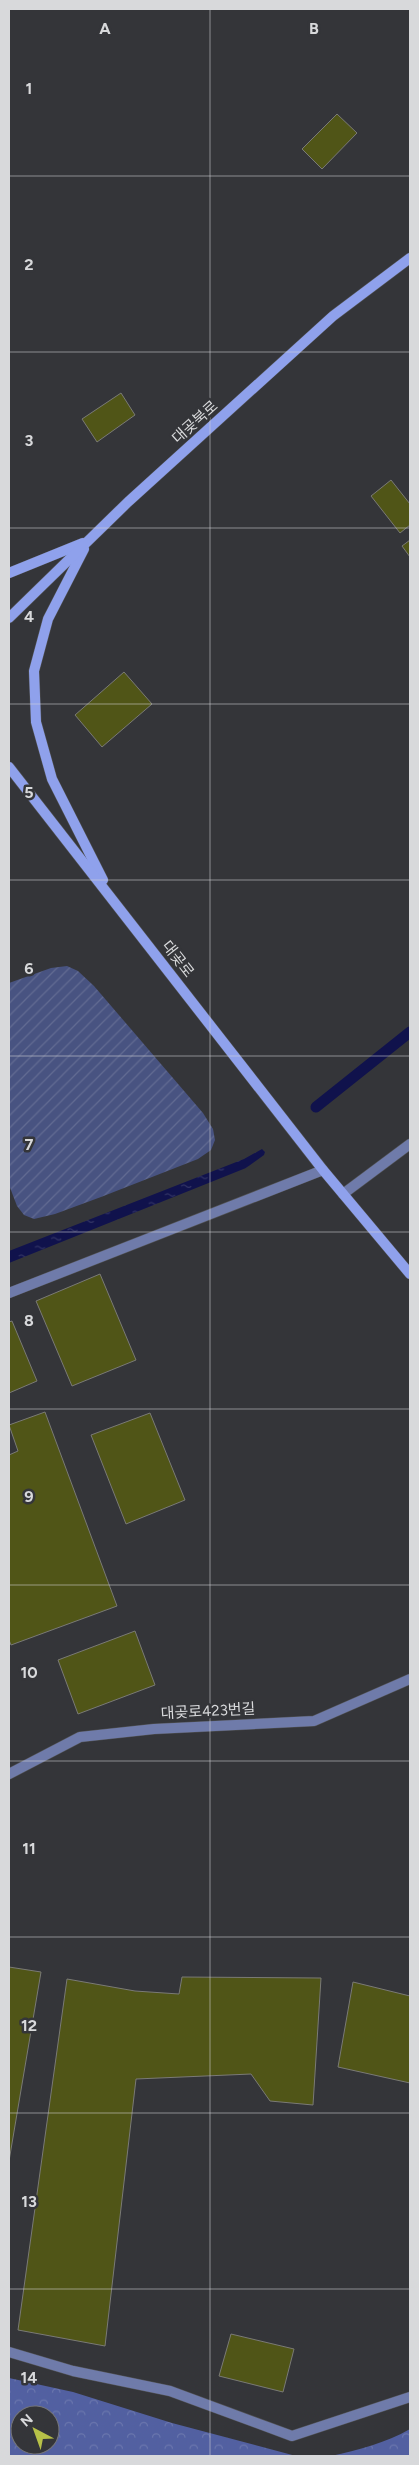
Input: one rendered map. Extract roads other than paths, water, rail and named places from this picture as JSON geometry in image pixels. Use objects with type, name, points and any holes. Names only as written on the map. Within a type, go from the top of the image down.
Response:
[{"type":"street","name":"대곶북로","points":[[9,618],[88,541],[333,316],[410,258]]},
{"type":"street","points":[[9,573],[88,541]]},
{"type":"street","points":[[88,541],[48,619],[34,671],[36,722],[52,779],[113,901]]},
{"type":"street","name":"대곶로","points":[[9,767],[323,1170],[410,1274]]},
{"type":"street","points":[[343,1194],[410,1144]]},
{"type":"street","points":[[9,1293],[323,1170]]},
{"type":"street","name":"대곶로423번길","points":[[9,1774],[80,1737],[154,1729],[314,1721],[410,1679]]},
{"type":"street","points":[[9,2352],[73,2371],[170,2391],[292,2436],[410,2397]]},
{"type":"water","points":[[262,1149],[265,1152],[264,1155],[246,1168],[9,1263],[9,1251],[244,1159]]},
{"type":"waterway","points":[[316,1107],[410,1032]]}]
